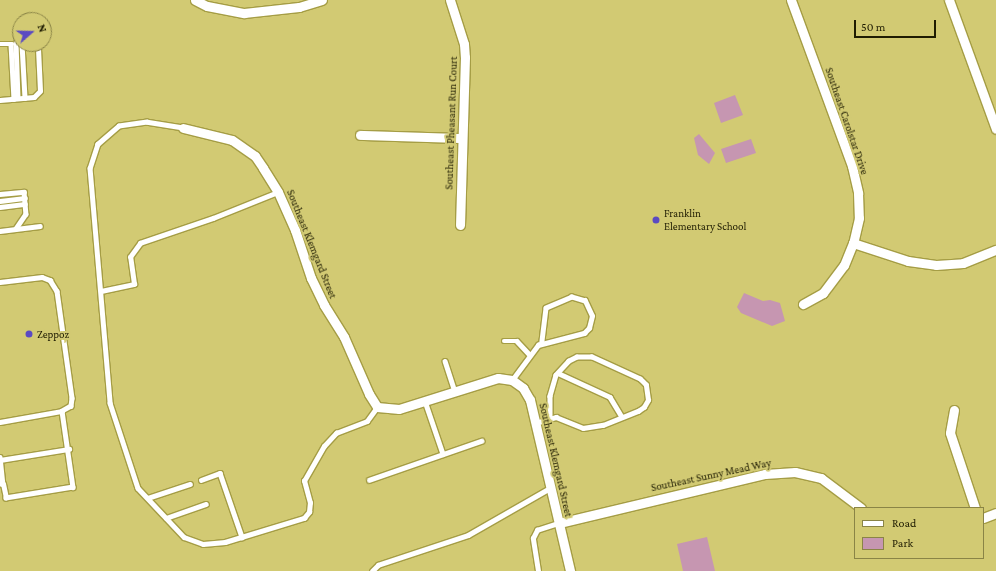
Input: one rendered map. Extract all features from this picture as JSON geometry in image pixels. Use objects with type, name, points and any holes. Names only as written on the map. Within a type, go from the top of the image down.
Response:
[{"type":"street","points":[[194,0],[207,6],[244,13],[300,7],[322,0]]},
{"type":"street","name":"Southeast Pheasant Run Court","points":[[450,0],[464,51],[460,225]]},
{"type":"street","name":"Southeast Carolstar Drive","points":[[791,0],[852,166],[858,193],[859,218],[853,243],[834,282],[823,293],[803,304]]},
{"type":"street","points":[[949,0],[996,129]]},
{"type":"street","name":"Southeast Klemgard Street","points":[[183,128],[219,134],[244,147],[255,156],[278,192],[324,305],[344,337],[369,394],[377,407]]},
{"type":"street","points":[[360,135],[462,138]]},
{"type":"street","points":[[853,243],[908,261],[936,265],[963,263],[996,250]]},
{"type":"street","points":[[377,407],[399,409],[498,378],[512,380]]},
{"type":"street","name":"Southeast Klemgard Street","points":[[512,380],[523,388],[526,394],[535,424],[570,571]]},
{"type":"street","points":[[954,410],[950,433],[975,507]]},
{"type":"street","name":"Southeast Sunny Mead Way","points":[[559,523],[765,474],[795,472],[820,478],[860,507]]},
{"type":"street","points":[[984,518],[996,513]]},
{"type":"lane","points":[[0,44],[12,44]]},
{"type":"lane","points":[[16,99],[17,52]]},
{"type":"lane","points":[[18,52],[25,98]]},
{"type":"lane","points":[[0,100],[34,97],[40,91],[38,52]]},
{"type":"lane","points":[[183,128],[147,122],[129,123],[109,132],[98,144],[90,168],[110,403],[138,488],[184,537],[203,544],[214,545],[304,518],[310,512],[310,503],[304,481],[324,446],[336,433],[367,421],[377,407]]},
{"type":"lane","points":[[0,194],[24,192],[26,214],[16,229]]},
{"type":"lane","points":[[101,292],[134,284],[130,257],[140,243],[213,218],[278,192]]},
{"type":"lane","points":[[0,200],[25,198]]},
{"type":"lane","points":[[0,207],[25,204]]},
{"type":"lane","points":[[0,231],[40,226]]},
{"type":"lane","points":[[0,282],[42,277],[54,284],[72,398],[71,406],[62,411],[0,422]]},
{"type":"lane","points":[[512,380],[529,354],[542,343],[584,333],[589,328],[592,316],[585,301],[572,297],[546,308],[542,343]]},
{"type":"lane","points":[[504,341],[517,341],[529,354]]},
{"type":"lane","points":[[535,424],[556,417],[591,428],[622,418],[638,412],[648,400],[646,385],[640,379],[592,357],[584,356],[569,361],[558,373],[551,391],[550,418]]},
{"type":"lane","points":[[445,361],[455,391]]},
{"type":"lane","points":[[558,373],[610,397],[622,418]]},
{"type":"lane","points":[[425,401],[442,454]]},
{"type":"lane","points":[[62,411],[69,449],[72,487],[6,498],[2,484],[0,459],[69,449]]},
{"type":"lane","points":[[368,480],[481,441]]},
{"type":"lane","points":[[201,480],[220,473],[242,537]]},
{"type":"lane","points":[[148,498],[190,484]]},
{"type":"lane","points":[[372,571],[378,565],[468,535],[550,488]]},
{"type":"lane","points":[[166,518],[206,504]]},
{"type":"lane","points":[[538,571],[533,538],[537,530],[559,523]]},
{"type":"green space","points":[[735,95],[743,115],[721,123],[714,103]]},
{"type":"green space","points":[[699,134],[715,153],[709,164],[698,155],[694,138]]},
{"type":"green space","points":[[751,139],[756,153],[726,163],[721,149]]},
{"type":"green space","points":[[744,293],[763,301],[770,300],[780,303],[785,321],[772,326],[741,313],[737,307]]},
{"type":"green space","points":[[707,537],[715,571],[683,571],[677,544]]},
{"type":"place","name":"Franklin Elementary School","points":[[656,220]]},
{"type":"place","name":"Zeppoz","points":[[29,334]]}]
